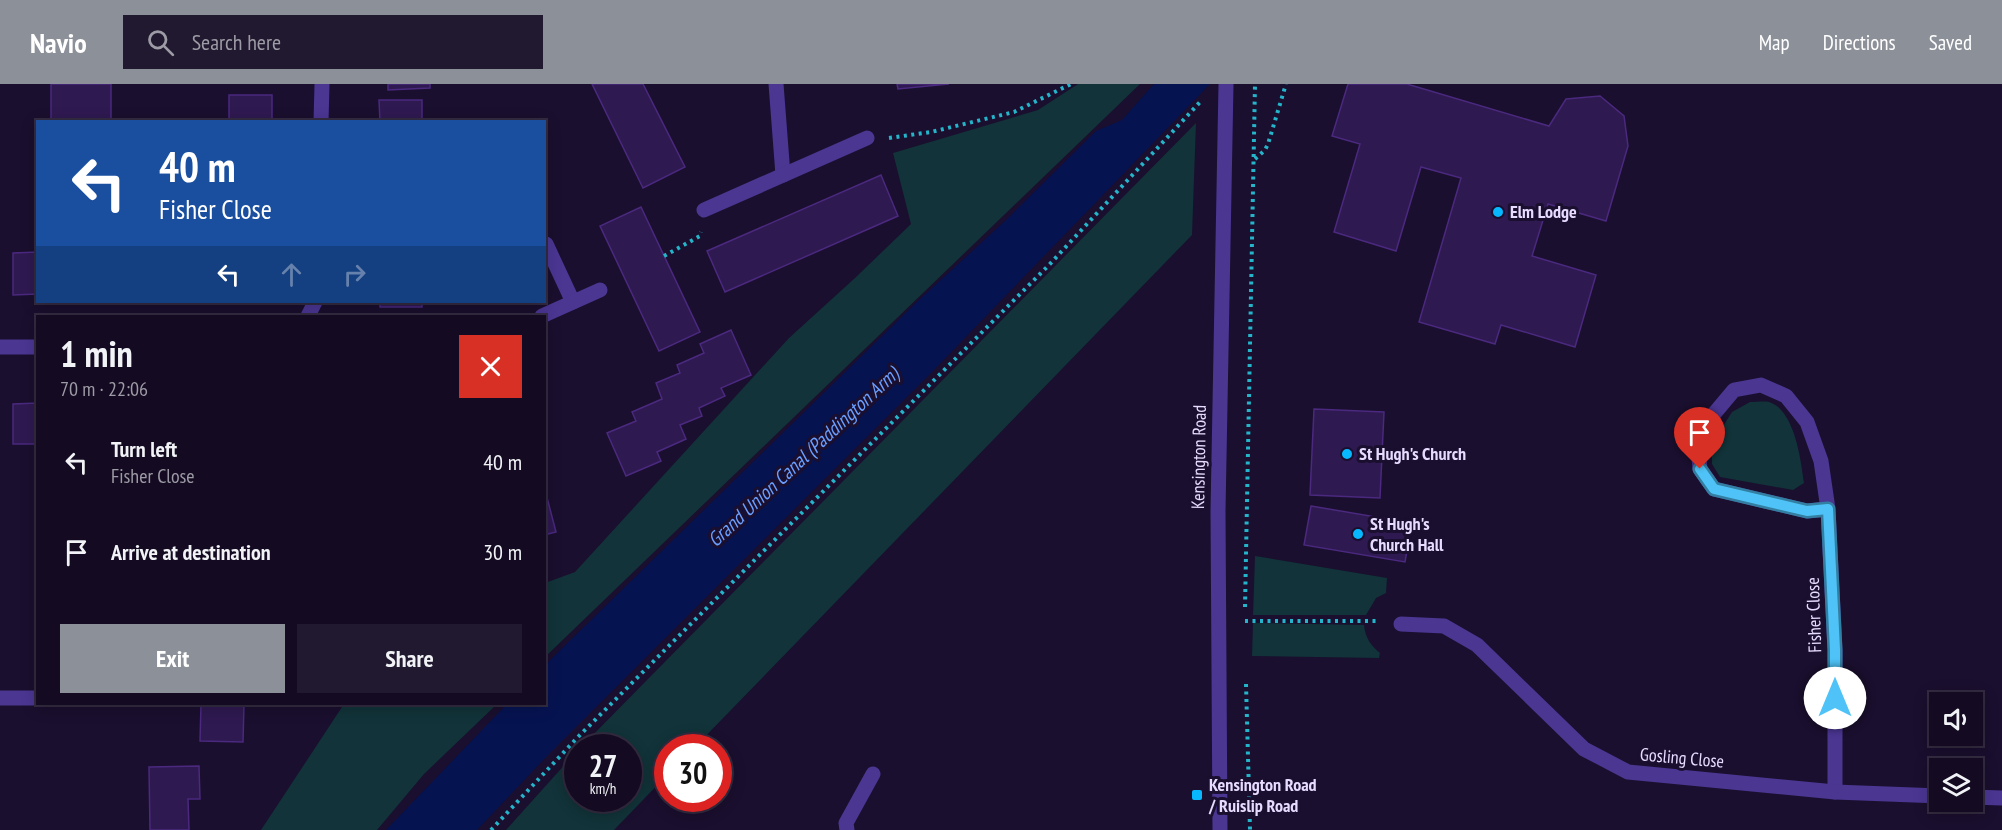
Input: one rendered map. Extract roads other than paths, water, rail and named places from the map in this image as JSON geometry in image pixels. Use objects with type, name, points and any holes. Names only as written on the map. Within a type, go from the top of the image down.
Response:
[{"type":"street","points":[[321,120],[322,84]]},
{"type":"street","points":[[776,84],[783,176]]},
{"type":"street","name":"Kensington Road","points":[[1220,830],[1218,511],[1226,84]]},
{"type":"street","points":[[704,210],[867,138]]},
{"type":"street","points":[[546,244],[573,302]]},
{"type":"street","points":[[544,315],[600,290]]},
{"type":"street","points":[[0,347],[36,347]]},
{"type":"street","name":"Fisher Close","points":[[1828,509],[1807,511],[1714,489],[1700,469],[1698,447],[1713,415],[1734,390],[1761,385],[1786,396],[1807,422],[1821,461],[1828,509],[1835,650],[1835,792]]},
{"type":"street","name":"Gosling Close","points":[[1401,624],[1444,626],[1476,645],[1584,749],[1628,772],[1835,792],[1929,796]]},
{"type":"street","points":[[0,698],[36,698]]},
{"type":"street","points":[[847,830],[846,823],[873,774]]},
{"type":"street","points":[[1983,797],[2002,798]]},
{"type":"water","name":"Grand Union Canal (Paddington Arm)","points":[[1154,84],[1210,84],[933,371],[569,734],[564,734],[564,739],[477,830],[386,830],[506,705],[546,705],[546,664],[919,300],[1005,221],[1096,131],[1122,120]]},
{"type":"place","name":"Elm Lodge","points":[[1498,212]]},
{"type":"place","name":"St Hugh's Church","points":[[1347,454]]},
{"type":"place","name":"St Hugh's Church Hall","points":[[1358,534]]},
{"type":"place","name":"Kensington Road / Ruislip Road","points":[[1197,795]]}]
